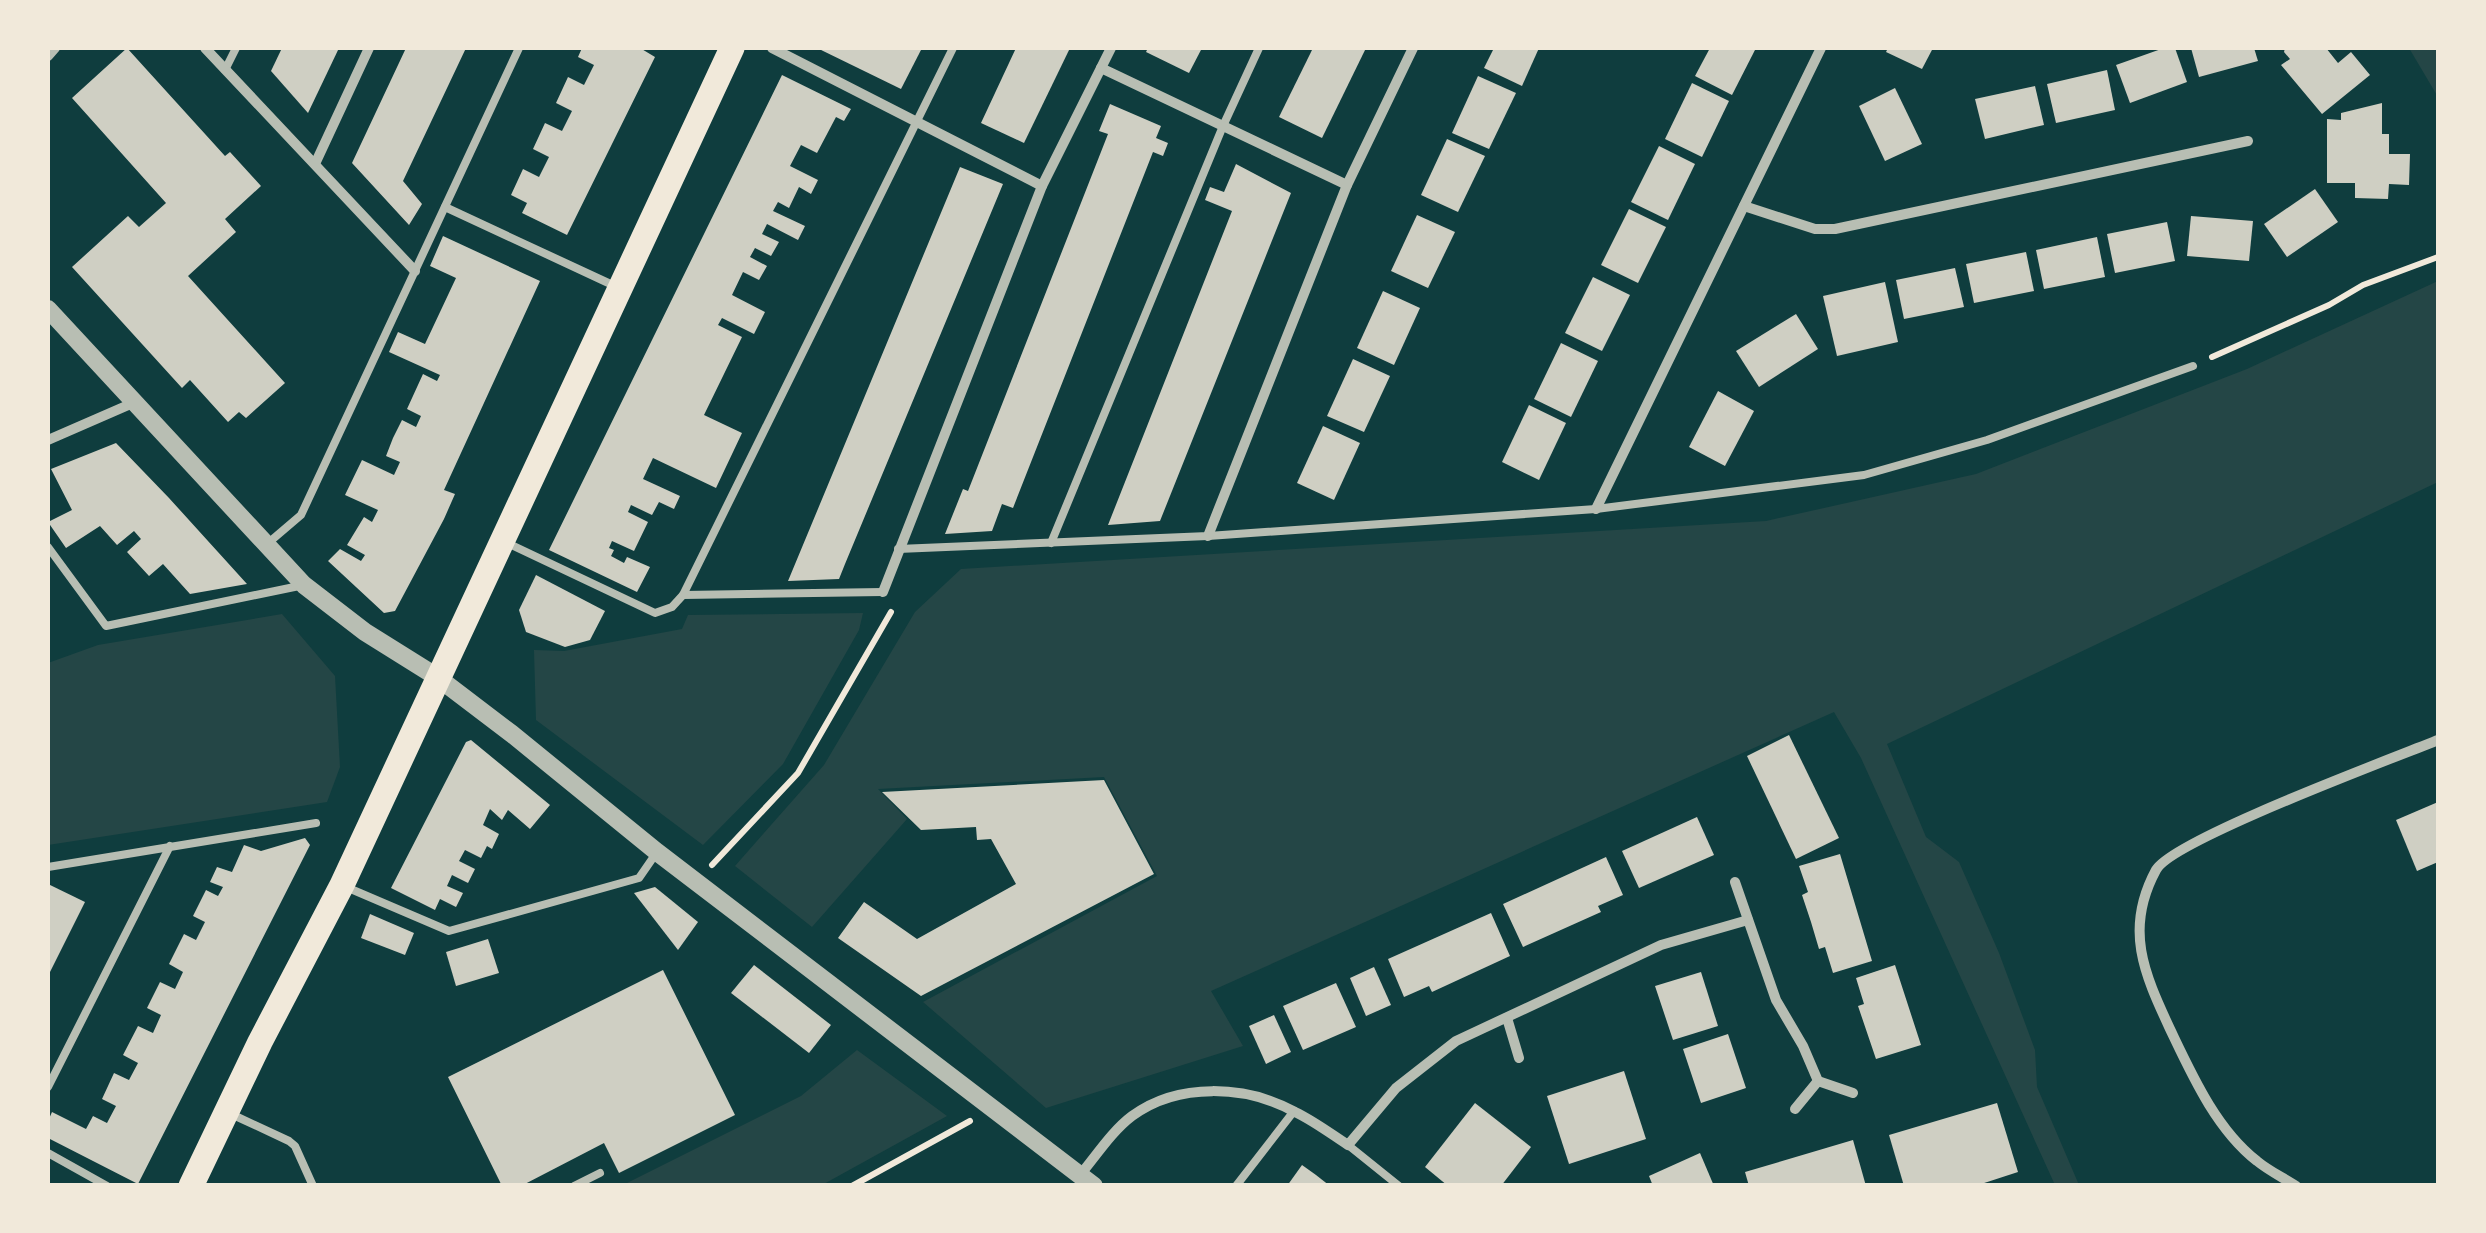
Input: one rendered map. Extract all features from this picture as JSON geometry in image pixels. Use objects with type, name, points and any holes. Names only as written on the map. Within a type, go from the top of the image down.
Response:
[{"type":"main road","points":[[191,1186],[342,885],[732,48]]},
{"type":"street","points":[[48,56],[55,48]]},
{"type":"street","points":[[205,48],[415,270]]},
{"type":"street","points":[[315,164],[369,48]]},
{"type":"street","points":[[772,48],[1042,186]]},
{"type":"street","points":[[883,592],[1042,186],[1111,48]]},
{"type":"street","points":[[1208,536],[1347,185],[1413,48]]},
{"type":"street","points":[[1596,509],[1822,48]]},
{"type":"street","points":[[1101,68],[1347,185]]},
{"type":"street","points":[[1744,206],[1815,229],[1835,230],[2248,141]]},
{"type":"street","points":[[48,309],[304,585],[365,632],[437,676],[657,852],[1087,1180],[1130,1118],[1176,1095],[1206,1090],[1263,1098],[1294,1111],[1348,1145],[1396,1088],[1456,1041],[1660,945],[1748,920]]},
{"type":"street","points":[[48,440],[133,404]]},
{"type":"street","points":[[2296,1186],[2256,1160],[2215,1114],[2148,981],[2137,940],[2142,910],[2157,866],[2216,830],[2438,740]]},
{"type":"street","points":[[1735,882],[1776,1000],[1818,1081],[1853,1093]]},
{"type":"street","points":[[1506,1018],[1518,1058]]},
{"type":"street","points":[[1794,1109],[1818,1081]]},
{"type":"lane","points":[[226,70],[236,48]]},
{"type":"lane","points":[[266,546],[301,515],[519,48]]},
{"type":"lane","points":[[501,540],[646,611],[663,612],[682,595],[953,48]]},
{"type":"lane","points":[[1051,543],[1259,48]]},
{"type":"lane","points":[[444,206],[619,288]]},
{"type":"lane","points":[[898,549],[1208,536],[1596,509],[1864,476],[1987,440],[2192,366]]},
{"type":"lane","points":[[48,547],[106,626],[304,585]]},
{"type":"lane","points":[[682,595],[883,592]]},
{"type":"lane","points":[[48,867],[316,822]]},
{"type":"lane","points":[[48,1087],[170,846]]},
{"type":"lane","points":[[342,885],[449,931],[639,878],[657,852]]},
{"type":"lane","points":[[1236,1186],[1294,1111]]},
{"type":"lane","points":[[226,1112],[295,1146],[313,1186]]},
{"type":"lane","points":[[1348,1145],[1399,1186]]},
{"type":"lane","points":[[48,1153],[107,1186]]},
{"type":"lane","points":[[574,1186],[600,1173]]},
{"type":"path","points":[[2192,366],[2328,305],[2363,285],[2438,257]]},
{"type":"path","points":[[696,882],[798,773],[892,614],[883,592]]},
{"type":"path","points":[[852,1186],[993,1108]]},
{"type":"shaded area","points":[[2409,48],[2438,48],[2438,97]]},
{"type":"shaded area","points":[[2438,281],[2438,482],[1887,744],[1926,837],[1959,862],[1999,953],[2035,1050],[2037,1087],[2079,1185],[2055,1185],[1861,758],[1834,712],[1211,991],[1243,1046],[1046,1108],[923,1002],[1157,876],[1104,777],[878,789],[907,819],[812,927],[735,866],[824,765],[915,612],[961,569],[1766,521],[1976,474],[2247,369]]},
{"type":"shaded area","points":[[863,613],[859,630],[783,764],[703,845],[536,720],[534,650],[564,651],[682,629],[688,615]]},
{"type":"shaded area","points":[[282,614],[335,676],[340,767],[327,802],[48,845],[48,663],[98,645]]},
{"type":"shaded area","points":[[857,1050],[947,1116],[822,1185],[623,1185],[801,1096]]},
{"type":"building","points":[[127,48],[225,156],[230,152],[261,186],[225,219],[236,232],[188,276],[285,383],[246,418],[239,412],[228,422],[190,380],[182,388],[72,267],[128,216],[139,227],[166,203],[72,98]]},
{"type":"building","points":[[282,48],[339,48],[308,113],[271,71]]},
{"type":"building","points":[[406,48],[466,48],[403,181],[422,204],[409,225],[352,163]]},
{"type":"building","points":[[582,48],[640,48],[655,57],[567,235],[522,213],[527,203],[511,195],[523,169],[539,177],[549,157],[533,149],[545,123],[562,131],[572,111],[556,103],[568,77],[584,85],[594,65],[578,57]]},
{"type":"building","points":[[817,48],[922,48],[901,89]]},
{"type":"building","points":[[1016,48],[1070,48],[1024,143],[981,123]]},
{"type":"building","points":[[1148,48],[1202,48],[1189,73],[1146,52]]},
{"type":"building","points":[[1313,48],[1366,48],[1322,138],[1279,117]]},
{"type":"building","points":[[1494,48],[1539,48],[1522,86],[1484,68]]},
{"type":"building","points":[[1710,48],[1756,48],[1732,95],[1695,76]]},
{"type":"building","points":[[1888,48],[1933,48],[1922,69],[1886,52]]},
{"type":"building","points":[[2164,48],[2175,48],[2187,82],[2130,103],[2116,65]]},
{"type":"building","points":[[2191,48],[2254,48],[2258,61],[2199,77]]},
{"type":"building","points":[[2285,48],[2326,48],[2338,63],[2351,52],[2370,75],[2322,114],[2281,65],[2290,59]]},
{"type":"building","points":[[2107,70],[2115,110],[2056,123],[2047,84]]},
{"type":"building","points":[[782,75],[851,109],[844,121],[836,117],[817,153],[801,145],[790,166],[818,180],[811,194],[799,187],[789,208],[778,202],[773,211],[805,226],[798,240],[767,224],[762,234],[779,242],[771,256],[755,248],[750,257],[767,266],[759,280],[743,272],[732,295],[765,312],[754,334],[722,318],[718,325],[742,337],[704,415],[742,433],[716,488],[653,458],[643,479],[680,496],[674,509],[659,502],[652,515],[631,505],[628,512],[648,522],[634,551],[612,541],[611,556],[624,563],[627,557],[650,567],[637,592],[549,550]]},
{"type":"building","points":[[1478,76],[1516,93],[1489,149],[1452,133]]},
{"type":"building","points":[[1692,83],[1729,101],[1702,157],[1665,139]]},
{"type":"building","points":[[2035,86],[2044,125],[1985,139],[1975,99]]},
{"type":"building","points":[[1895,88],[1922,144],[1885,161],[1859,106]]},
{"type":"building","points":[[2382,103],[2382,134],[2389,134],[2389,154],[2410,154],[2409,185],[2389,184],[2388,199],[2355,198],[2355,183],[2327,183],[2327,119],[2341,120],[2341,113]]},
{"type":"building","points":[[1110,104],[1161,126],[1156,138],[1168,143],[1163,156],[1153,152],[1013,508],[1002,504],[992,531],[945,534],[963,489],[968,491],[1108,134],[1099,131]]},
{"type":"building","points":[[1447,139],[1485,156],[1458,212],[1421,195]]},
{"type":"building","points":[[1659,146],[1695,164],[1668,220],[1631,202]]},
{"type":"building","points":[[1236,164],[1291,193],[1160,521],[1108,525],[1232,211],[1205,200],[1210,187],[1224,192]]},
{"type":"building","points":[[960,167],[1003,184],[839,579],[788,581]]},
{"type":"building","points":[[2315,189],[2338,222],[2287,257],[2264,224]]},
{"type":"building","points":[[1629,209],[1666,227],[1638,283],[1601,265]]},
{"type":"building","points":[[1417,215],[1455,232],[1428,288],[1391,271]]},
{"type":"building","points":[[2191,216],[2253,221],[2249,261],[2187,256]]},
{"type":"building","points":[[2167,222],[2175,261],[2115,273],[2107,234]]},
{"type":"building","points":[[443,236],[540,281],[444,490],[455,494],[444,519],[395,611],[384,613],[328,561],[340,549],[361,561],[365,555],[347,545],[364,517],[372,522],[378,510],[345,495],[362,460],[394,475],[400,462],[386,456],[393,438],[402,420],[416,427],[421,416],[407,409],[423,374],[437,381],[440,375],[389,352],[398,332],[425,344],[456,278],[430,266]]},
{"type":"building","points":[[2097,237],[2105,277],[2044,289],[2036,250]]},
{"type":"building","points":[[2026,252],[2034,291],[1974,303],[1966,264]]},
{"type":"building","points":[[1955,268],[1964,307],[1904,319],[1896,280]]},
{"type":"building","points":[[1593,277],[1630,295],[1602,351],[1565,333]]},
{"type":"building","points":[[1885,282],[1898,342],[1837,356],[1823,296]]},
{"type":"building","points":[[1383,291],[1420,308],[1394,365],[1357,348]]},
{"type":"building","points":[[1796,314],[1818,349],[1759,387],[1736,351]]},
{"type":"building","points":[[1561,343],[1598,361],[1571,417],[1534,399]]},
{"type":"building","points":[[1353,359],[1390,376],[1364,432],[1327,416]]},
{"type":"building","points":[[1718,391],[1754,411],[1725,466],[1689,447]]},
{"type":"building","points":[[1529,405],[1566,423],[1539,480],[1502,462]]},
{"type":"building","points":[[1323,426],[1360,443],[1334,500],[1297,483]]},
{"type":"building","points":[[116,443],[247,584],[190,594],[163,564],[149,576],[127,552],[141,539],[134,531],[117,545],[100,526],[66,548],[48,522],[72,510],[51,469]]},
{"type":"building","points":[[536,575],[605,611],[590,640],[565,647],[526,632],[519,610]]},
{"type":"building","points":[[1789,735],[1839,838],[1796,859],[1747,756]]},
{"type":"building","points":[[471,740],[550,805],[530,829],[508,810],[502,820],[490,809],[483,825],[499,834],[492,849],[487,846],[481,858],[465,850],[459,861],[475,869],[468,883],[452,875],[447,886],[463,893],[456,907],[440,899],[435,910],[391,888],[466,742]]},
{"type":"building","points":[[1104,780],[1154,874],[921,996],[838,938],[864,902],[917,939],[1016,884],[991,839],[977,840],[976,827],[921,830],[882,792]]},
{"type":"building","points":[[2438,802],[2438,862],[2417,871],[2396,820]]},
{"type":"building","points":[[1697,817],[1714,855],[1639,888],[1622,851]]},
{"type":"building","points":[[305,838],[310,845],[138,1184],[48,1138],[52,1112],[86,1129],[93,1116],[107,1123],[116,1106],[102,1099],[114,1073],[129,1080],[138,1063],[123,1055],[138,1026],[153,1033],[161,1015],[147,1008],[160,982],[175,989],[183,972],[169,964],[184,934],[196,940],[205,922],[193,916],[206,890],[218,896],[223,887],[210,882],[217,867],[232,872],[244,845],[261,851]]},
{"type":"building","points":[[1840,854],[1872,961],[1833,973],[1825,947],[1819,949],[1802,895],[1808,892],[1799,866]]},
{"type":"building","points":[[1606,857],[1623,895],[1598,906],[1601,912],[1523,947],[1503,904]]},
{"type":"building","points":[[48,884],[85,902],[48,976]]},
{"type":"building","points":[[655,887],[698,922],[678,950],[634,893]]},
{"type":"building","points":[[1491,913],[1510,956],[1432,992],[1429,986],[1404,997],[1388,959]]},
{"type":"building","points":[[370,914],[414,933],[405,955],[361,938]]},
{"type":"building","points":[[488,939],[499,973],[456,986],[446,952]]},
{"type":"building","points":[[754,965],[831,1025],[809,1053],[731,993]]},
{"type":"building","points":[[1895,965],[1921,1045],[1876,1059],[1858,1006],[1864,1004],[1856,978]]},
{"type":"building","points":[[1374,967],[1391,1005],[1366,1016],[1350,978]]},
{"type":"building","points":[[663,970],[735,1115],[619,1173],[604,1143],[521,1186],[502,1186],[448,1077]]},
{"type":"building","points":[[1701,972],[1718,1026],[1673,1040],[1655,986]]},
{"type":"building","points":[[1336,983],[1356,1027],[1303,1050],[1283,1006]]},
{"type":"building","points":[[1274,1015],[1291,1052],[1266,1064],[1249,1026]]},
{"type":"building","points":[[1728,1034],[1746,1088],[1701,1103],[1683,1049]]},
{"type":"building","points":[[1624,1071],[1646,1139],[1569,1164],[1547,1096]]},
{"type":"building","points":[[1475,1103],[1531,1147],[1501,1186],[1448,1186],[1425,1167]]},
{"type":"building","points":[[1997,1103],[2018,1172],[1975,1186],[1904,1186],[1889,1135]]},
{"type":"building","points":[[1853,1140],[1866,1186],[1749,1186],[1745,1172]]},
{"type":"building","points":[[1700,1153],[1714,1186],[1653,1186],[1649,1176]]},
{"type":"building","points":[[1302,1165],[1316,1175],[1330,1186],[1287,1186]]}]
